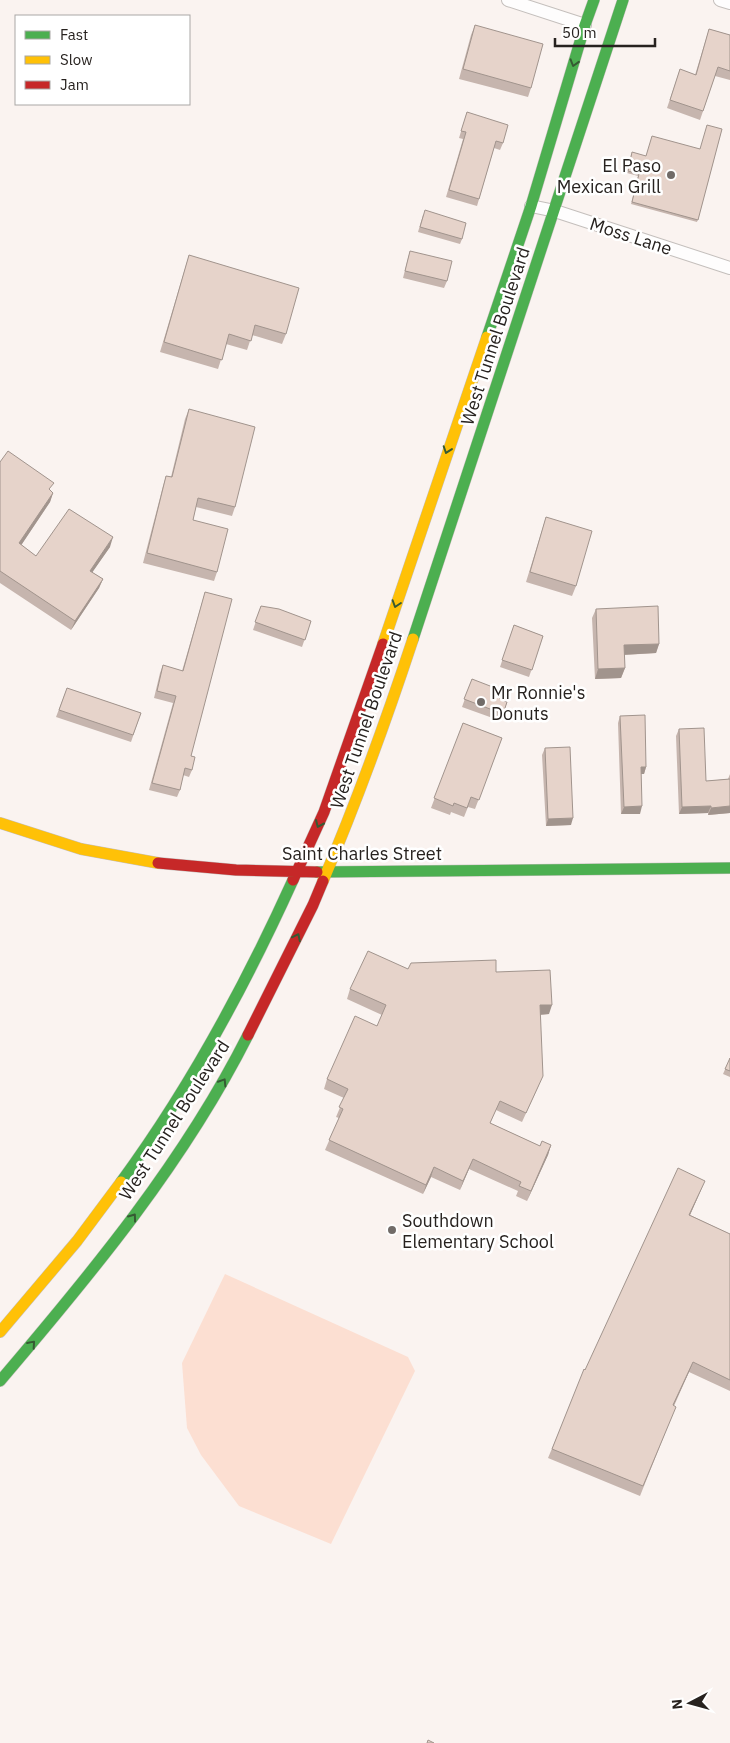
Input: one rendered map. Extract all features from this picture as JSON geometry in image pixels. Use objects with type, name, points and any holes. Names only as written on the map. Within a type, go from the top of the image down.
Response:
[{"type":"main road","name":"West Tunnel Boulevard","points":[[0,1332],[77,1241],[143,1152],[201,1061],[239,993],[276,918],[324,812],[530,206],[594,0]]},
{"type":"main road","name":"West Tunnel Boulevard","points":[[0,1381],[69,1300],[117,1239],[175,1158],[229,1072],[309,914],[349,821],[386,722],[623,0]]},
{"type":"main road","name":"Saint Charles Street","points":[[0,823],[62,845],[110,856],[227,870],[327,872],[730,868]]},
{"type":"street","points":[[508,0],[585,25]]},
{"type":"street","points":[[720,0],[730,3]]},
{"type":"street","name":"Moss Lane","points":[[530,206],[555,211],[730,268]]},
{"type":"shaded area","points":[[225,1274],[408,1357],[415,1371],[331,1544],[239,1506],[201,1455],[187,1428],[182,1363]]},
{"type":"building","points":[[475,25],[543,44],[531,88],[463,69]]},
{"type":"building","points":[[709,29],[730,35],[730,71],[718,67],[703,111],[670,100],[680,69],[696,75]]},
{"type":"building","points":[[467,112],[508,125],[503,143],[496,141],[479,199],[449,190],[466,132],[461,131]]},
{"type":"building","name":"El Paso Mexican Grill","points":[[707,125],[722,129],[698,220],[632,202],[639,174],[628,171],[632,152],[646,156],[652,136],[700,149]]},
{"type":"building","points":[[425,210],[466,223],[462,239],[420,227]]},
{"type":"building","points":[[410,251],[452,261],[447,281],[405,271]]},
{"type":"building","points":[[189,255],[299,288],[286,334],[255,325],[251,341],[229,334],[222,360],[164,342]]},
{"type":"building","points":[[189,409],[255,427],[235,507],[198,498],[193,520],[228,529],[217,572],[147,553],[166,476],[172,477]]},
{"type":"building","points":[[8,451],[54,483],[49,489],[53,493],[19,543],[36,556],[69,509],[113,537],[90,571],[103,579],[75,621],[0,571],[0,462]]},
{"type":"building","points":[[546,517],[592,531],[576,586],[530,572]]},
{"type":"building","points":[[205,592],[232,599],[191,756],[195,757],[192,770],[185,768],[180,790],[152,783],[176,696],[157,691],[163,665],[183,671]]},
{"type":"building","points":[[261,606],[279,609],[311,621],[305,640],[255,622]]},
{"type":"building","points":[[658,606],[659,644],[624,645],[625,668],[598,669],[596,609]]},
{"type":"building","points":[[514,625],[543,636],[532,670],[502,660]]},
{"type":"building","points":[[472,679],[503,691],[500,699],[507,702],[503,714],[464,699]]},
{"type":"building","points":[[67,688],[141,713],[133,735],[59,710]]},
{"type":"building","points":[[645,715],[646,767],[641,767],[642,806],[624,807],[620,716]]},
{"type":"building","points":[[463,723],[502,738],[479,800],[471,797],[467,808],[454,803],[453,806],[434,798]]},
{"type":"building","points":[[704,728],[706,781],[730,779],[730,806],[711,808],[711,806],[682,807],[679,729]]},
{"type":"building","points":[[570,747],[573,818],[548,819],[545,748]]},
{"type":"building","name":"Southdown Elementary School","points":[[368,951],[408,969],[411,963],[496,960],[496,972],[550,970],[552,1005],[540,1005],[543,1076],[526,1113],[500,1101],[490,1123],[540,1146],[542,1141],[551,1145],[531,1191],[519,1186],[521,1182],[473,1159],[463,1181],[434,1167],[426,1185],[329,1140],[343,1109],[339,1107],[348,1089],[327,1079],[355,1016],[377,1026],[386,1005],[350,989]]},
{"type":"building","points":[[730,1058],[730,1071],[725,1069]]},
{"type":"building","points":[[678,1168],[705,1181],[689,1215],[730,1234],[730,1380],[693,1362],[673,1405],[676,1407],[643,1486],[552,1449],[584,1369]]},
{"type":"traffic: fast","points":[[487,337],[531,206],[594,0]]},
{"type":"traffic: fast","points":[[413,639],[623,0]]},
{"type":"traffic: fast","points":[[317,872],[730,868]]},
{"type":"traffic: fast","points":[[121,1182],[170,1110],[215,1035],[256,959],[293,880]]},
{"type":"traffic: fast","points":[[0,1381],[102,1258],[166,1172],[223,1082],[248,1035]]},
{"type":"traffic: slow","points":[[383,644],[487,337]]},
{"type":"traffic: slow","points":[[323,881],[371,761],[413,639]]},
{"type":"traffic: slow","points":[[0,823],[81,849],[158,863]]},
{"type":"traffic: slow","points":[[0,1332],[77,1241],[121,1182]]},
{"type":"traffic: jam","points":[[293,880],[324,812],[383,644]]},
{"type":"traffic: jam","points":[[158,863],[236,870],[317,872]]},
{"type":"traffic: jam","points":[[248,1035],[313,905],[323,881]]},
{"type":"place","name":"El Paso Mexican Grill","points":[[671,175]]},
{"type":"place","name":"Mr Ronnie's Donuts","points":[[481,702]]},
{"type":"place","name":"Southdown Elementary School","points":[[392,1230]]}]
